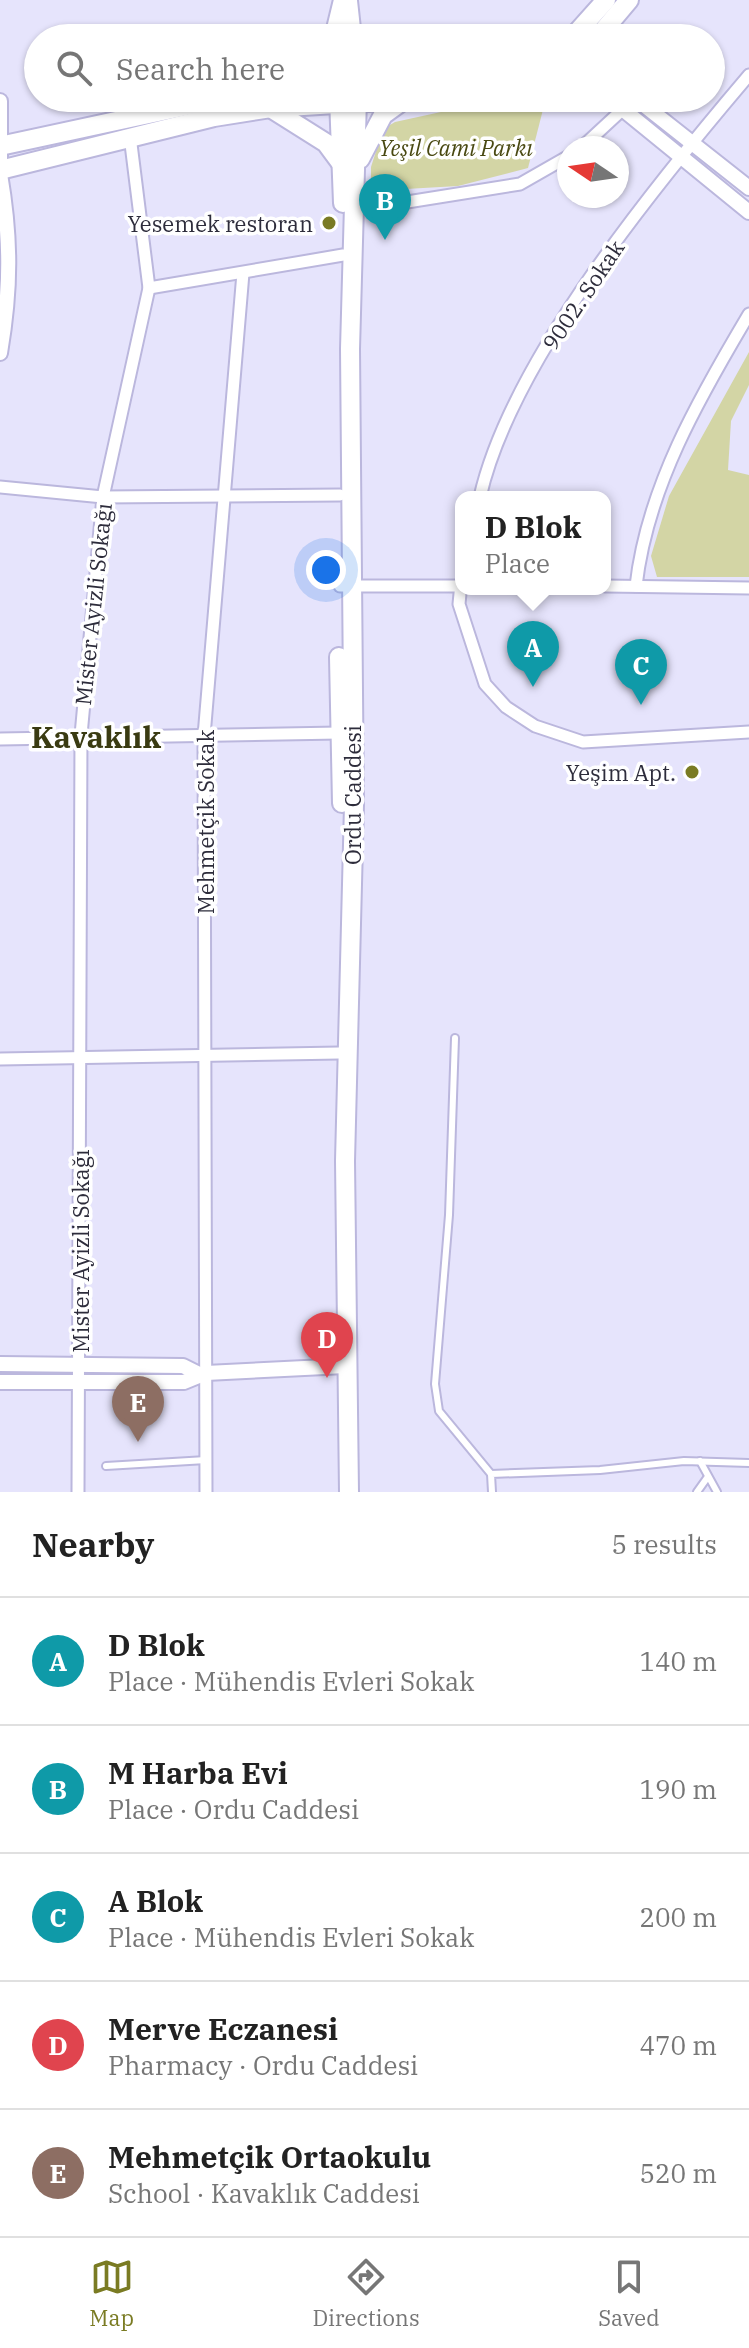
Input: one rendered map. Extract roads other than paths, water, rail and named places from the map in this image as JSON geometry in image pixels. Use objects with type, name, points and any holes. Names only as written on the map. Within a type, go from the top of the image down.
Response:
[{"type":"main road","points":[[340,24],[345,0]]},
{"type":"main road","points":[[585,24],[606,0]]},
{"type":"main road","points":[[609,24],[629,0]]},
{"type":"main road","points":[[0,151],[164,112]]},
{"type":"main road","points":[[0,172],[130,136],[251,112]]},
{"type":"main road","points":[[277,112],[326,143],[350,166],[387,112]]},
{"type":"main road","name":"Ordu Caddesi","points":[[341,1492],[339,1053],[342,811],[339,733],[353,206],[348,112]]},
{"type":"main road","name":"Ordu Caddesi","points":[[349,1492],[340,1367],[354,805],[340,495],[343,255],[350,166]]},
{"type":"street","name":"9002. Sokak","points":[[725,103],[749,75]]},
{"type":"street","points":[[0,101],[0,151]]},
{"type":"street","points":[[595,136],[622,112]]},
{"type":"street","points":[[626,112],[749,212]]},
{"type":"street","points":[[653,112],[749,188]]},
{"type":"street","name":"9002. Sokak","points":[[481,491],[487,467],[537,365],[568,313],[681,156],[718,112]]},
{"type":"street","name":"Mister Ayizli Sokağı","points":[[78,1492],[77,1382],[81,1365],[81,735],[103,497],[149,288],[130,136]]},
{"type":"street","points":[[353,206],[401,203],[520,184],[557,163]]},
{"type":"street","points":[[0,172],[10,232],[10,280],[0,353]]},
{"type":"street","points":[[149,288],[343,255]]},
{"type":"street","name":"Mehmetçik Sokak","points":[[206,1492],[202,1373],[204,736],[243,273]]},
{"type":"street","points":[[636,586],[640,549],[661,487],[682,437],[749,314]]},
{"type":"street","points":[[0,487],[103,497],[340,495]]},
{"type":"street","points":[[345,586],[406,589],[455,585]]},
{"type":"street","points":[[611,586],[749,588]]},
{"type":"street","points":[[460,595],[459,604],[485,684],[506,707],[535,726],[583,742],[749,732]]},
{"type":"street","points":[[0,739],[81,735],[339,733]]},
{"type":"street","points":[[0,1059],[339,1053]]},
{"type":"street","points":[[0,1364],[183,1366],[202,1373],[340,1367]]},
{"type":"street","points":[[0,1382],[184,1382],[202,1373]]},
{"type":"lane","points":[[455,1038],[449,1215],[435,1384],[439,1411],[491,1474],[492,1492]]},
{"type":"lane","points":[[106,1466],[206,1460]]},
{"type":"lane","points":[[491,1474],[700,1461],[749,1463]]},
{"type":"lane","points":[[700,1461],[717,1492]]},
{"type":"lane","points":[[697,1492],[707,1478]]},
{"type":"place","name":"Yesemek restoran","points":[[329,223]]},
{"type":"place","name":"M Harba Evi","points":[[385,240]]},
{"type":"place","name":"D Blok","points":[[533,687]]},
{"type":"place","name":"A Blok","points":[[641,705]]},
{"type":"place","name":"Yeşim Apt.","points":[[692,772]]},
{"type":"place","name":"Merve Eczanesi","points":[[327,1378]]},
{"type":"place","name":"Mehmetçik Ortaokulu","points":[[138,1442]]},
{"type":"district","name":"Kavaklık","points":[[96,736]]},
{"type":"park label","name":"Yeşil Cami Parkı","points":[[456,147]]}]
